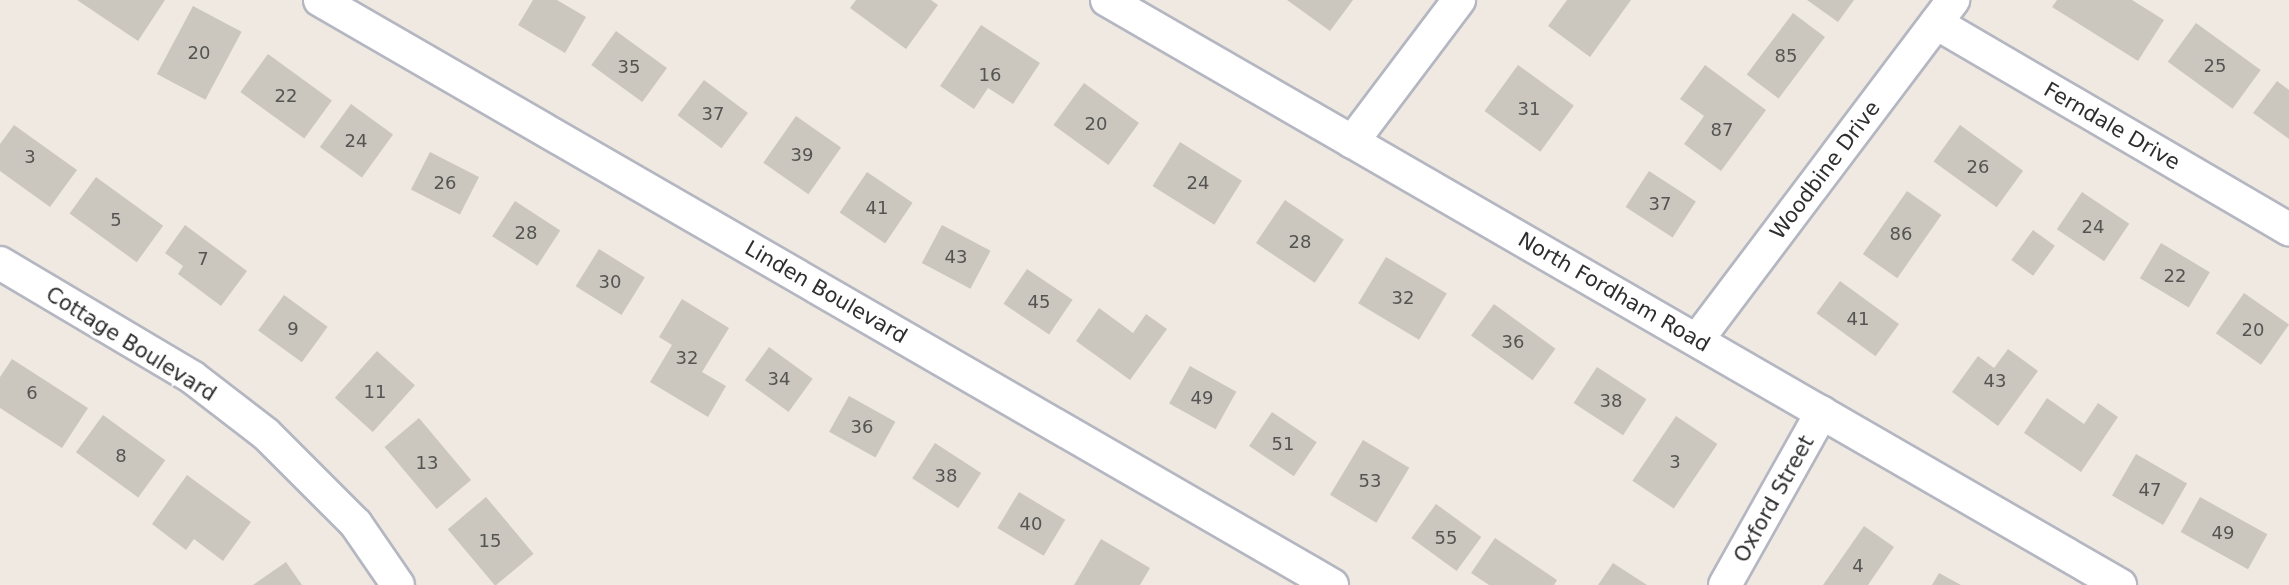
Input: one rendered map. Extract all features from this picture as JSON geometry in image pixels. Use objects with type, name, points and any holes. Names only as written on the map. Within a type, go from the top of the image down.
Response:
[{"type":"street","name":"Linden Boulevard","points":[[320,0],[1332,585]]},
{"type":"street","name":"North Fordham Road","points":[[1107,0],[2120,585]]},
{"type":"street","points":[[1352,142],[1458,0]]},
{"type":"street","name":"Ferndale Drive","points":[[1945,12],[2289,229]]},
{"type":"street","name":"Woodbine Drive","points":[[1698,340],[1945,12]]},
{"type":"street","name":"Cottage Boulevard","points":[[0,263],[192,377],[267,433],[356,524],[398,585]]},
{"type":"street","name":"Oxford Street","points":[[1725,585],[1822,412]]},
{"type":"building","points":[[77,0],[165,0],[138,41]]},
{"type":"building","points":[[533,0],[557,0],[586,17],[565,53],[518,25]]},
{"type":"building","points":[[856,0],[931,0],[938,5],[906,49],[850,8]]},
{"type":"building","points":[[1287,0],[1353,0],[1330,31]]},
{"type":"building","points":[[1567,0],[1631,0],[1590,57],[1548,26]]},
{"type":"building","points":[[1807,0],[1854,0],[1838,22]]},
{"type":"building","points":[[2057,0],[2132,0],[2164,20],[2138,61],[2052,7]]},
{"type":"building","points":[[193,6],[242,32],[205,100],[157,74]]},
{"type":"building","points":[[1793,13],[1825,37],[1779,99],[1747,74]]},
{"type":"building","points":[[2196,23],[2261,70],[2233,109],[2168,62]]},
{"type":"building","points":[[981,25],[1040,63],[1013,104],[988,88],[974,109],[940,86]]},
{"type":"building","points":[[616,31],[667,68],[642,102],[591,65]]},
{"type":"building","points":[[268,54],[332,100],[304,138],[240,92]]},
{"type":"building","points":[[1518,65],[1574,106],[1540,152],[1484,111]]},
{"type":"building","points":[[1705,65],[1766,110],[1721,171],[1684,144],[1704,116],[1680,99]]},
{"type":"building","points":[[704,80],[748,113],[721,148],[678,115]]},
{"type":"building","points":[[2277,81],[2289,90],[2289,139],[2253,113]]},
{"type":"building","points":[[1084,83],[1139,123],[1108,165],[1053,125]]},
{"type":"building","points":[[351,104],[393,135],[362,177],[320,147]]},
{"type":"building","points":[[796,116],[841,148],[808,194],[763,163]]},
{"type":"building","points":[[14,125],[77,170],[50,207],[0,171],[0,144]]},
{"type":"building","points":[[1960,125],[2023,171],[1997,207],[1934,161]]},
{"type":"building","points":[[1180,142],[1242,181],[1214,225],[1152,186]]},
{"type":"building","points":[[430,152],[479,177],[460,214],[411,189]]},
{"type":"building","points":[[1649,171],[1696,201],[1673,238],[1626,207]]},
{"type":"building","points":[[867,172],[913,203],[885,243],[840,213]]},
{"type":"building","points":[[96,177],[163,226],[137,262],[70,213]]},
{"type":"building","points":[[1907,191],[1941,215],[1897,278],[1863,254]]},
{"type":"building","points":[[2082,192],[2129,224],[2104,261],[2057,229]]},
{"type":"building","points":[[1285,200],[1344,240],[1315,283],[1256,243]]},
{"type":"building","points":[[515,201],[560,230],[537,266],[492,236]]},
{"type":"building","points":[[185,225],[247,271],[221,306],[178,274],[183,266],[165,253]]},
{"type":"building","points":[[942,225],[991,251],[970,289],[922,263]]},
{"type":"building","points":[[2033,230],[2055,246],[2033,276],[2011,260]]},
{"type":"building","points":[[2161,243],[2210,272],[2189,308],[2140,278]]},
{"type":"building","points":[[599,249],[645,278],[621,315],[576,286]]},
{"type":"building","points":[[1386,257],[1447,294],[1419,340],[1358,303]]},
{"type":"building","points":[[1027,269],[1073,300],[1049,335],[1004,304]]},
{"type":"building","points":[[1840,281],[1899,324],[1876,356],[1816,313]]},
{"type":"building","points":[[2244,293],[2289,325],[2261,365],[2216,333]]},
{"type":"building","points":[[284,295],[328,327],[302,362],[258,331]]},
{"type":"building","points":[[682,299],[729,328],[702,372],[726,386],[708,417],[650,382],[672,345],[659,337]]},
{"type":"building","points":[[1494,304],[1555,349],[1533,380],[1471,336]]},
{"type":"building","points":[[1099,308],[1133,333],[1146,314],[1167,329],[1130,380],[1076,341]]},
{"type":"building","points":[[769,347],[813,379],[789,412],[745,380]]},
{"type":"building","points":[[2008,349],[2038,371],[1998,426],[1952,392],[1978,356],[1994,368]]},
{"type":"building","points":[[377,351],[415,385],[373,432],[335,398]]},
{"type":"building","points":[[12,359],[88,408],[62,448],[0,408],[0,377]]},
{"type":"building","points":[[1190,366],[1236,392],[1216,429],[1169,404]]},
{"type":"building","points":[[1597,367],[1646,399],[1623,435],[1574,403]]},
{"type":"building","points":[[849,396],[895,422],[875,458],[829,432]]},
{"type":"building","points":[[2047,398],[2084,424],[2098,403],[2118,417],[2081,472],[2024,433]]},
{"type":"building","points":[[1272,412],[1317,442],[1294,476],[1249,446]]},
{"type":"building","points":[[103,415],[165,460],[138,497],[76,452]]},
{"type":"building","points":[[1676,416],[1717,444],[1674,509],[1632,481]]},
{"type":"building","points":[[419,418],[471,480],[437,509],[385,447]]},
{"type":"building","points":[[1363,440],[1409,468],[1376,523],[1330,495]]},
{"type":"building","points":[[935,443],[981,473],[958,508],[912,478]]},
{"type":"building","points":[[2136,454],[2187,484],[2163,525],[2112,496]]},
{"type":"building","points":[[187,475],[251,522],[223,561],[194,539],[186,550],[152,524]]},
{"type":"building","points":[[1019,492],[1065,520],[1044,556],[997,528]]},
{"type":"building","points":[[486,497],[534,554],[495,585],[448,529]]},
{"type":"building","points":[[2200,497],[2267,534],[2248,569],[2181,532]]},
{"type":"building","points":[[1436,504],[1481,537],[1457,571],[1411,538]]},
{"type":"building","points":[[1864,526],[1894,547],[1868,585],[1823,585]]},
{"type":"building","points":[[1495,538],[1557,580],[1554,585],[1489,585],[1471,573]]},
{"type":"building","points":[[1101,539],[1150,568],[1140,585],[1074,585]]},
{"type":"building","points":[[286,562],[302,585],[253,585]]},
{"type":"building","points":[[1613,563],[1647,585],[1598,585]]},
{"type":"building","points":[[1939,573],[1961,585],[1932,585]]}]
